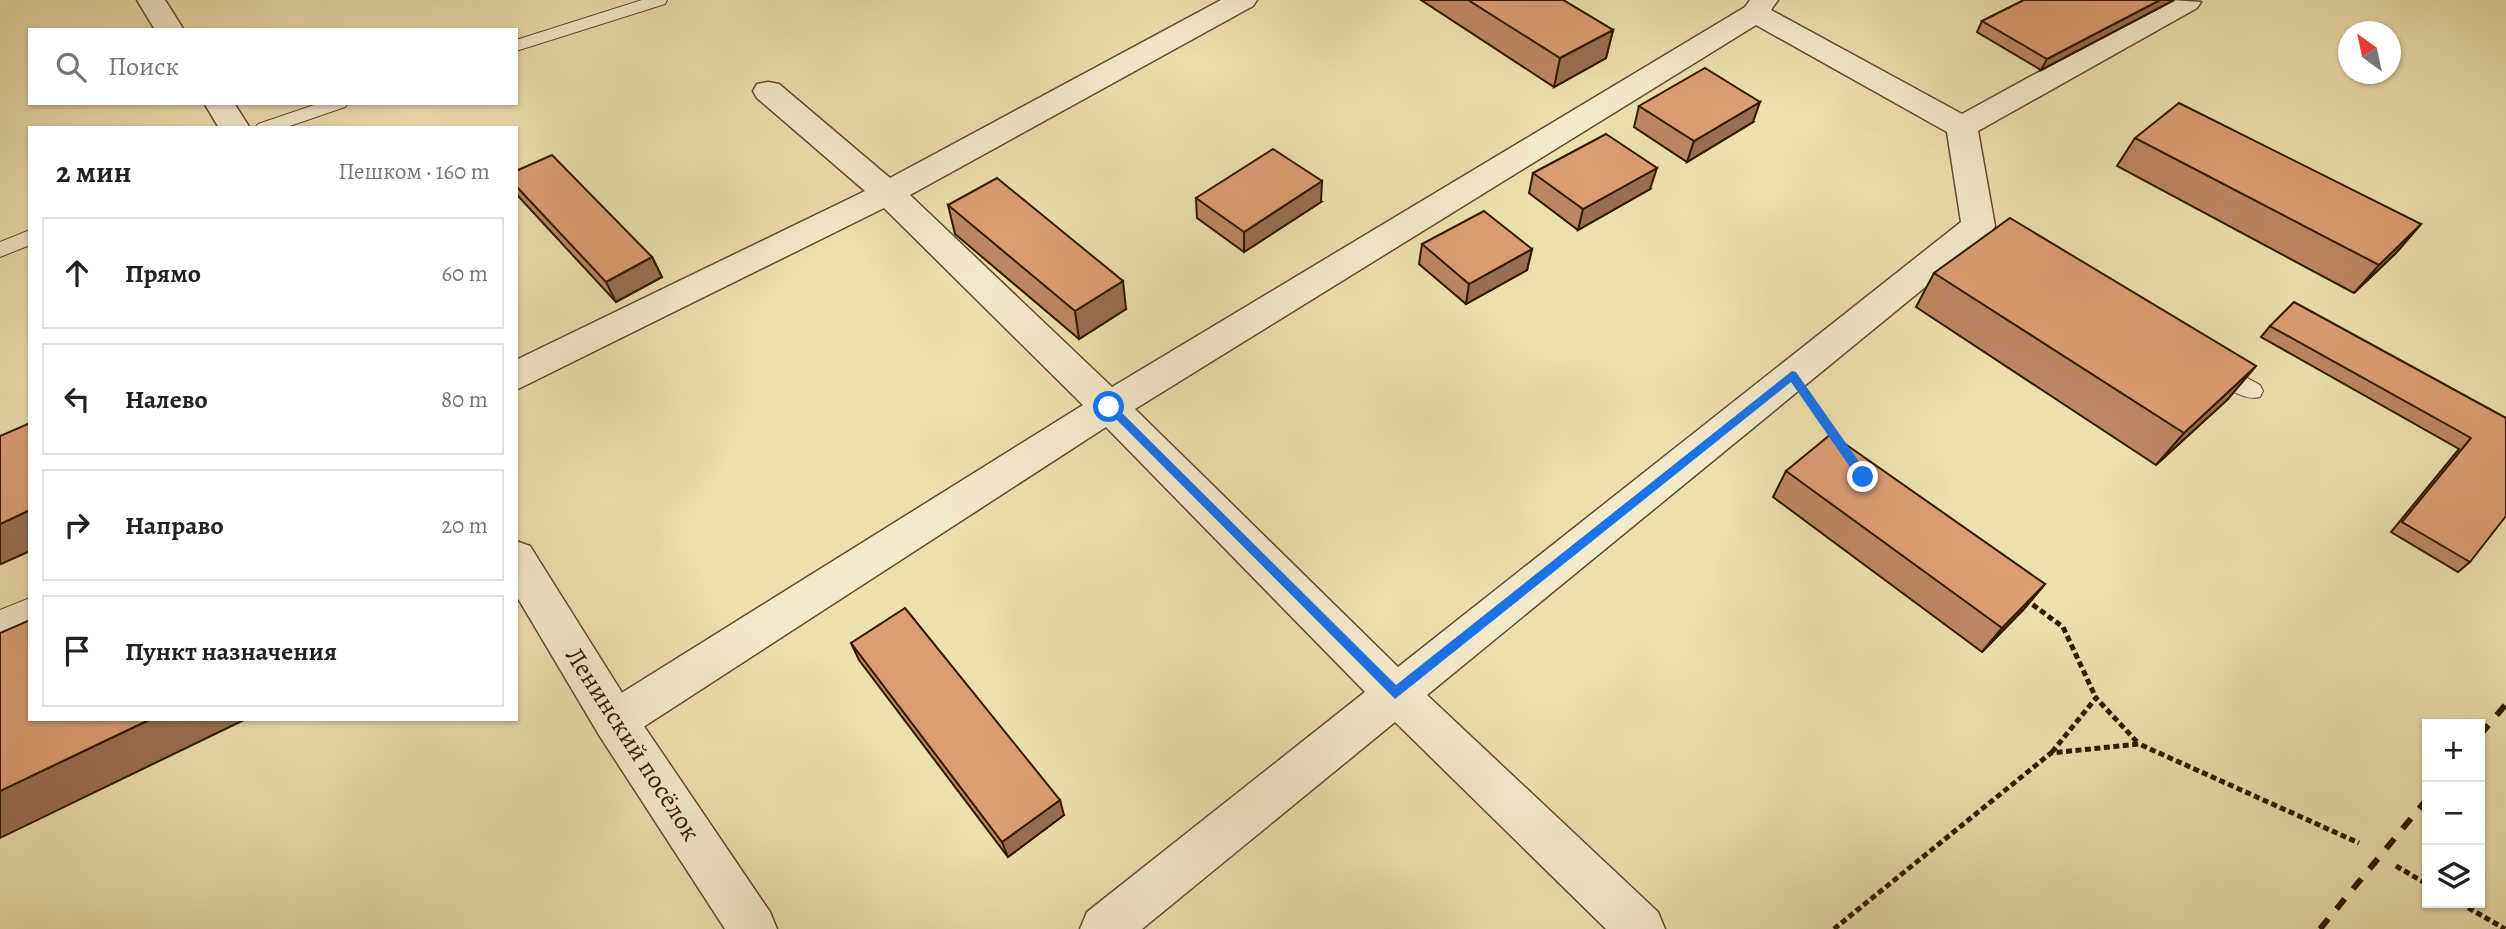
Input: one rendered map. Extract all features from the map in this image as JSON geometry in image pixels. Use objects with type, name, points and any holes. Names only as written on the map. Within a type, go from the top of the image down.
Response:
[{"type":"street","points":[[151,0],[169,28]]},
{"type":"street","points":[[518,375],[888,193],[1243,0]]},
{"type":"street","points":[[1962,127],[2186,2]]},
{"type":"street","points":[[615,721],[1109,407],[1759,7],[1962,127],[1984,230],[1792,375],[1104,929]]},
{"type":"street","points":[[768,91],[888,193],[1109,407],[1395,693],[1642,929]]},
{"type":"street","points":[[220,105],[234,126]]},
{"type":"street","name":"Ленинский посёлок","points":[[518,561],[615,721],[753,929]]},
{"type":"lane","points":[[518,45],[659,0]]},
{"type":"lane","points":[[270,126],[334,105]]},
{"type":"lane","points":[[0,250],[28,238]]},
{"type":"lane","points":[[2192,355],[2252,391]]},
{"type":"lane","points":[[0,622],[28,609]]},
{"type":"path","points":[[1792,375],[1839,443]]},
{"type":"path","points":[[2019,594],[2063,627],[2096,698],[2139,744],[2359,844]]},
{"type":"path","points":[[1834,929],[2052,753],[2096,698]]},
{"type":"path","points":[[2052,753],[2139,744]]},
{"type":"path","points":[[2396,866],[2422,881]]},
{"type":"path","points":[[2469,908],[2505,929]]},
{"type":"building","points":[[1468,0],[1563,0],[1613,30],[1560,58]]},
{"type":"building","points":[[2024,0],[2160,0],[2047,59],[1982,21]]},
{"type":"building","points":[[1705,68],[1760,102],[1694,141],[1639,106]]},
{"type":"building","points":[[2179,103],[2421,224],[2379,265],[2135,138]]},
{"type":"building","points":[[1606,134],[1657,168],[1583,209],[1533,173]]},
{"type":"building","points":[[1273,149],[1322,181],[1244,232],[1196,198]]},
{"type":"building","points":[[552,155],[652,257],[606,282],[518,188],[518,170]]},
{"type":"building","points":[[997,178],[1123,281],[1075,311],[948,205]]},
{"type":"building","points":[[1484,211],[1532,249],[1469,284],[1422,244]]},
{"type":"building","points":[[2010,218],[2256,366],[2184,433],[1934,273]]},
{"type":"building","points":[[2294,302],[2506,418],[2506,516],[2470,562],[2402,522],[2471,438],[2270,326]]},
{"type":"building","points":[[28,424],[28,511],[0,524],[0,436]]},
{"type":"building","points":[[1831,434],[2045,584],[2002,628],[1786,471]]},
{"type":"building","points":[[905,608],[1060,800],[1002,842],[851,643]]},
{"type":"building","points":[[28,621],[28,721],[147,721],[0,791],[0,633]]},
{"type":"railway","points":[[2485,729],[2506,704]]},
{"type":"railway","points":[[2320,929],[2422,805]]},
{"type":"route","points":[[1109,407],[1395,693],[1792,375],[1863,477]]}]
